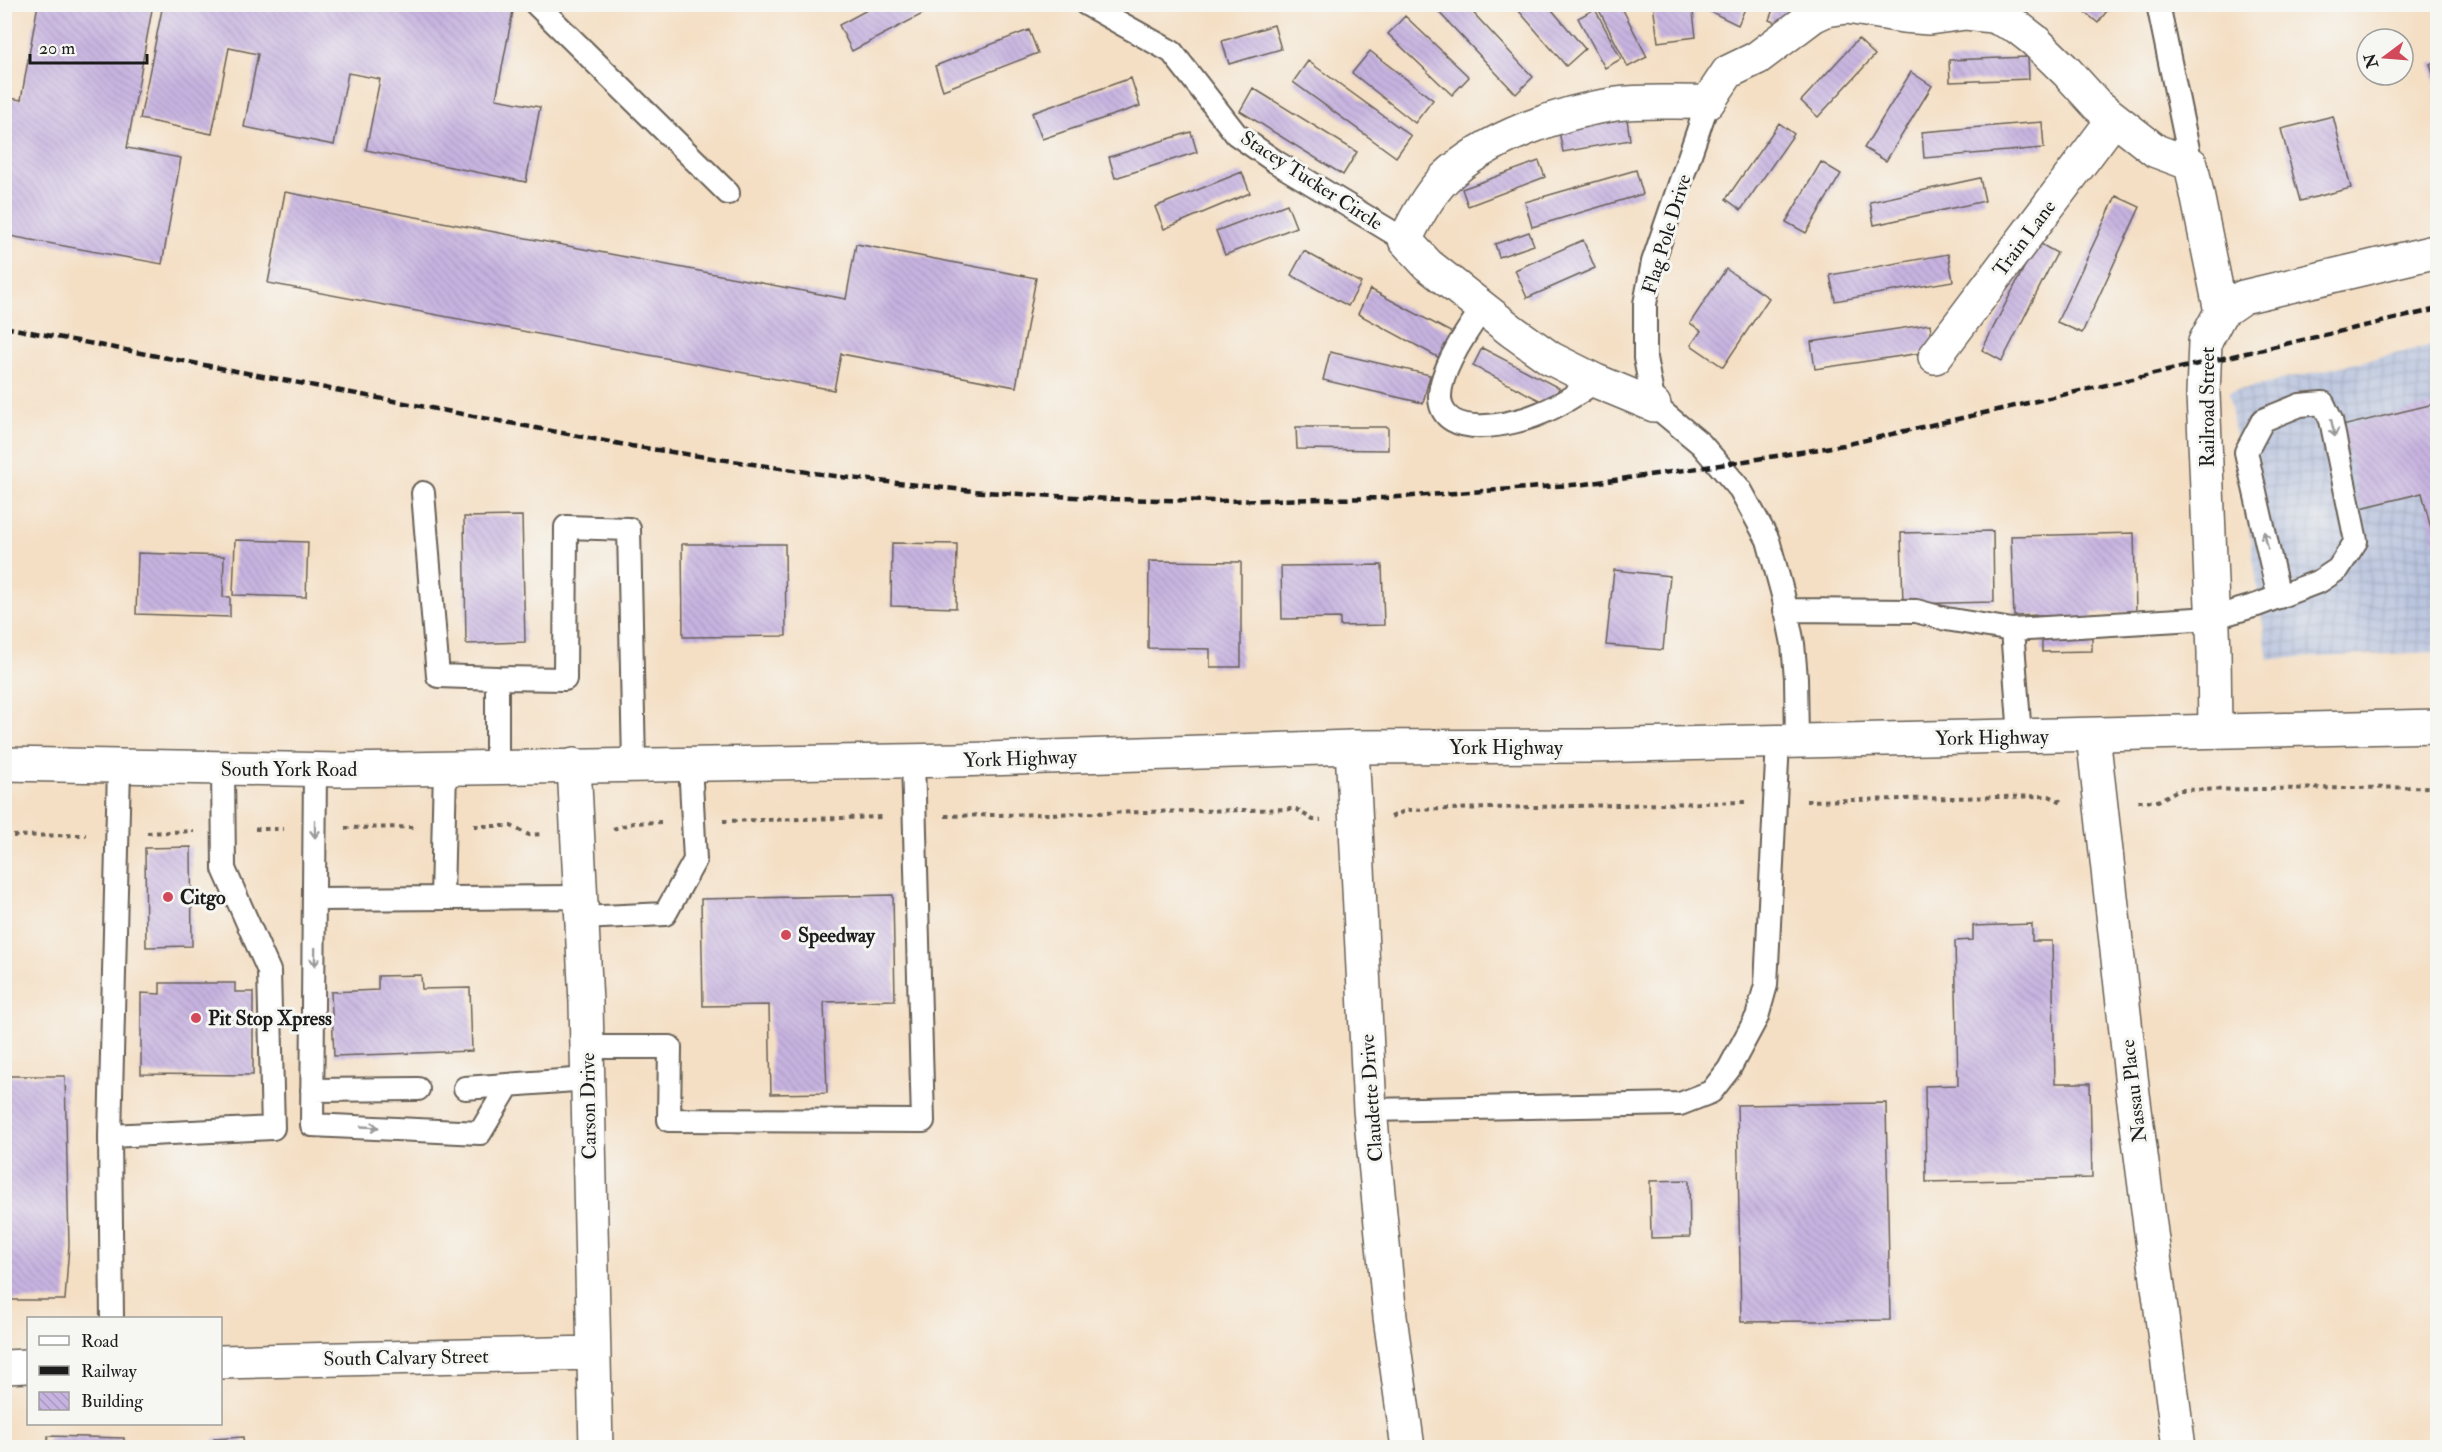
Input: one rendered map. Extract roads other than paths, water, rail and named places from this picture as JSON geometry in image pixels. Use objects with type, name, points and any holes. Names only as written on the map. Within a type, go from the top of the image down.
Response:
[{"type":"street","points":[[1654,405],[1596,381],[1550,358],[1428,265],[1405,240],[1420,211],[1445,178],[1480,152],[1551,118],[1618,104],[1708,102],[1728,72],[1757,58],[1813,16],[1826,10],[1847,7],[1929,18],[1965,13],[1992,16],[2016,26],[2034,40],[2113,120],[2156,151],[2191,164],[2221,312]]},
{"type":"street","name":"Train Lane","points":[[1935,357],[2113,120]]},
{"type":"street","name":"Railroad Street","points":[[2215,731],[2203,394],[2205,342],[2221,312],[2243,297],[2438,251]]},
{"type":"street","name":"York Highway","points":[[574,765],[913,760],[1352,747],[1590,746],[2438,726]]},
{"type":"street","name":"Nassau Place","points":[[2093,735],[2133,1094],[2179,1448]]},
{"type":"street","name":"Claudette Drive","points":[[1352,747],[1370,1110],[1390,1317],[1408,1448]]},
{"type":"street","name":"South York Road","points":[[4,764],[315,770],[574,765]]},
{"type":"street","name":"Carson Drive","points":[[574,765],[587,1047],[592,1353],[596,1448]]},
{"type":"street","name":"South Calvary Street","points":[[222,1362],[592,1353]]},
{"type":"street","points":[[4,1367],[27,1366]]},
{"type":"lane","points":[[536,4],[728,193]]},
{"type":"lane","name":"Stacey Tucker Circle","points":[[1086,4],[1173,52],[1236,134],[1276,162],[1405,240]]},
{"type":"lane","points":[[2158,4],[2191,164]]},
{"type":"lane","name":"Flag Pole Drive","points":[[1654,405],[1645,358],[1645,304],[1653,262],[1708,102]]},
{"type":"lane","points":[[1483,308],[1460,342],[1448,367],[1440,397],[1443,412],[1454,422],[1466,425],[1502,426],[1540,414],[1567,401],[1596,381]]},
{"type":"lane","points":[[1785,610],[1916,611],[1946,620],[2012,630],[2212,618],[2279,597],[2319,581],[2338,569],[2356,541],[2331,420],[2323,403],[2300,405],[2263,420],[2246,452],[2279,597]]},
{"type":"lane","points":[[1370,1110],[1680,1104],[1711,1092],[1729,1069],[1757,1017],[1766,985],[1775,802],[1796,678],[1793,644],[1768,540],[1740,489],[1701,444],[1654,405]]},
{"type":"lane","points":[[423,494],[438,676],[565,679],[566,527],[628,529],[634,764]]},
{"type":"lane","points":[[2012,630],[2020,736]]},
{"type":"lane","points":[[496,678],[497,767]]},
{"type":"lane","points":[[587,1047],[670,1047],[669,1120],[923,1121],[913,760]]},
{"type":"lane","points":[[316,899],[442,898],[664,914],[695,860],[690,764]]},
{"type":"lane","points":[[112,1317],[110,1136],[119,768]]},
{"type":"lane","points":[[442,898],[445,768]]},
{"type":"lane","points":[[110,1136],[273,1128],[269,970],[224,869],[224,769]]},
{"type":"lane","points":[[315,770],[316,899],[312,1125],[480,1132],[508,1086]]},
{"type":"lane","points":[[465,1088],[588,1079]]},
{"type":"lane","points":[[312,1090],[418,1089]]},
{"type":"railway","points":[[4,327],[631,446],[841,477],[983,492],[1112,499],[1217,501],[1384,498],[1585,484],[1720,465],[1844,445],[2438,309]]},
{"type":"place","name":"Citgo","points":[[168,897]]},
{"type":"place","name":"Speedway","points":[[786,935]]},
{"type":"place","name":"Pit Stop Xpress","points":[[196,1018]]}]
